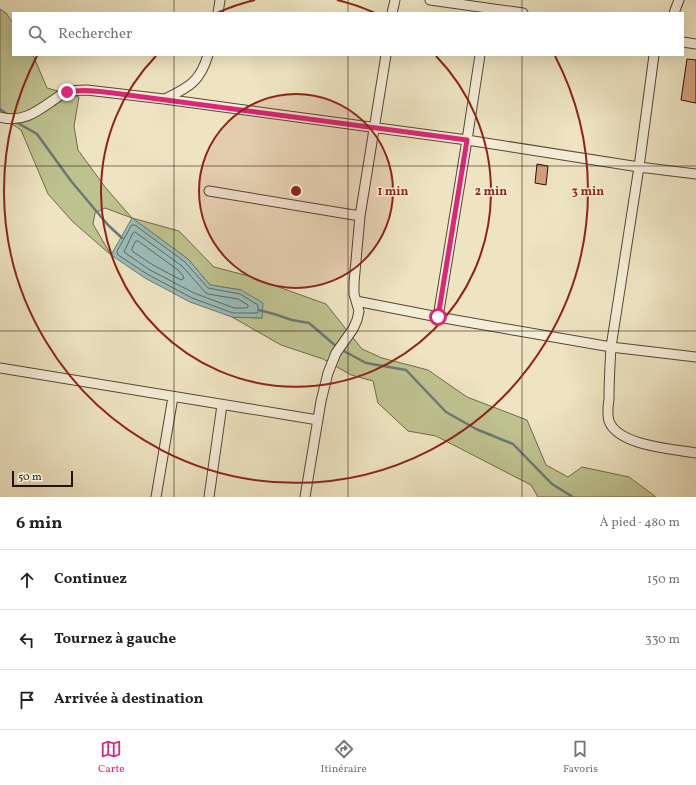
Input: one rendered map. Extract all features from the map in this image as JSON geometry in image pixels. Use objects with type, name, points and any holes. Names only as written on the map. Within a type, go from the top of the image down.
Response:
[{"type":"street","points":[[218,12],[220,0]]},
{"type":"street","points":[[392,12],[395,0]]},
{"type":"street","points":[[430,0],[517,12]]},
{"type":"street","points":[[674,12],[679,0]]},
{"type":"street","points":[[684,42],[696,44]]},
{"type":"street","points":[[164,99],[184,89],[198,78],[202,72],[208,56]]},
{"type":"street","points":[[305,497],[321,401],[328,373],[336,353],[353,329],[359,311],[354,294],[354,283],[360,216],[386,56]]},
{"type":"street","points":[[438,317],[480,56]]},
{"type":"street","points":[[654,56],[639,167],[611,346],[608,409],[609,420],[613,428],[620,434],[639,443],[696,453]]},
{"type":"street","points":[[0,118],[11,120],[27,116],[67,92],[86,90],[164,99],[467,140],[639,167],[696,174]]},
{"type":"street","points":[[209,191],[360,216]]},
{"type":"street","points":[[356,302],[611,346],[696,357]]},
{"type":"street","points":[[0,368],[318,420]]},
{"type":"street","points":[[156,497],[173,397]]},
{"type":"street","points":[[209,497],[222,404]]},
{"type":"green space","points":[[0,9],[6,13],[12,22],[12,56],[33,56],[47,88],[79,97],[74,126],[78,150],[105,187],[132,218],[105,208],[95,213],[93,224],[111,255],[73,222],[48,194],[21,130],[0,116]]},
{"type":"green space","points":[[132,218],[179,231],[214,267],[245,275],[326,304],[362,349],[382,358],[428,370],[467,397],[527,420],[546,465],[568,477],[582,467],[629,477],[656,497],[538,497],[531,485],[436,436],[408,431],[378,403],[373,381],[351,375],[323,359],[281,345],[232,317],[262,318],[241,290],[210,285],[188,259]]},
{"type":"water","points":[[132,218],[188,259],[210,285],[241,290],[263,303],[262,318],[232,317],[190,302],[145,278],[111,255]]},
{"type":"building","points":[[687,59],[696,60],[696,103],[681,100]]},
{"type":"building","points":[[537,164],[548,166],[546,185],[535,183]]},
{"type":"waterway","points":[[0,109],[8,115]]},
{"type":"waterway","points":[[16,122],[37,134],[71,181],[108,225],[122,238]]},
{"type":"waterway","points":[[259,310],[292,320],[309,323],[337,347]]},
{"type":"waterway","points":[[342,350],[366,363],[406,370],[446,412],[476,429],[513,444],[552,484],[573,497]]},
{"type":"route","points":[[67,92],[86,90],[164,99],[467,140],[438,317]]}]
